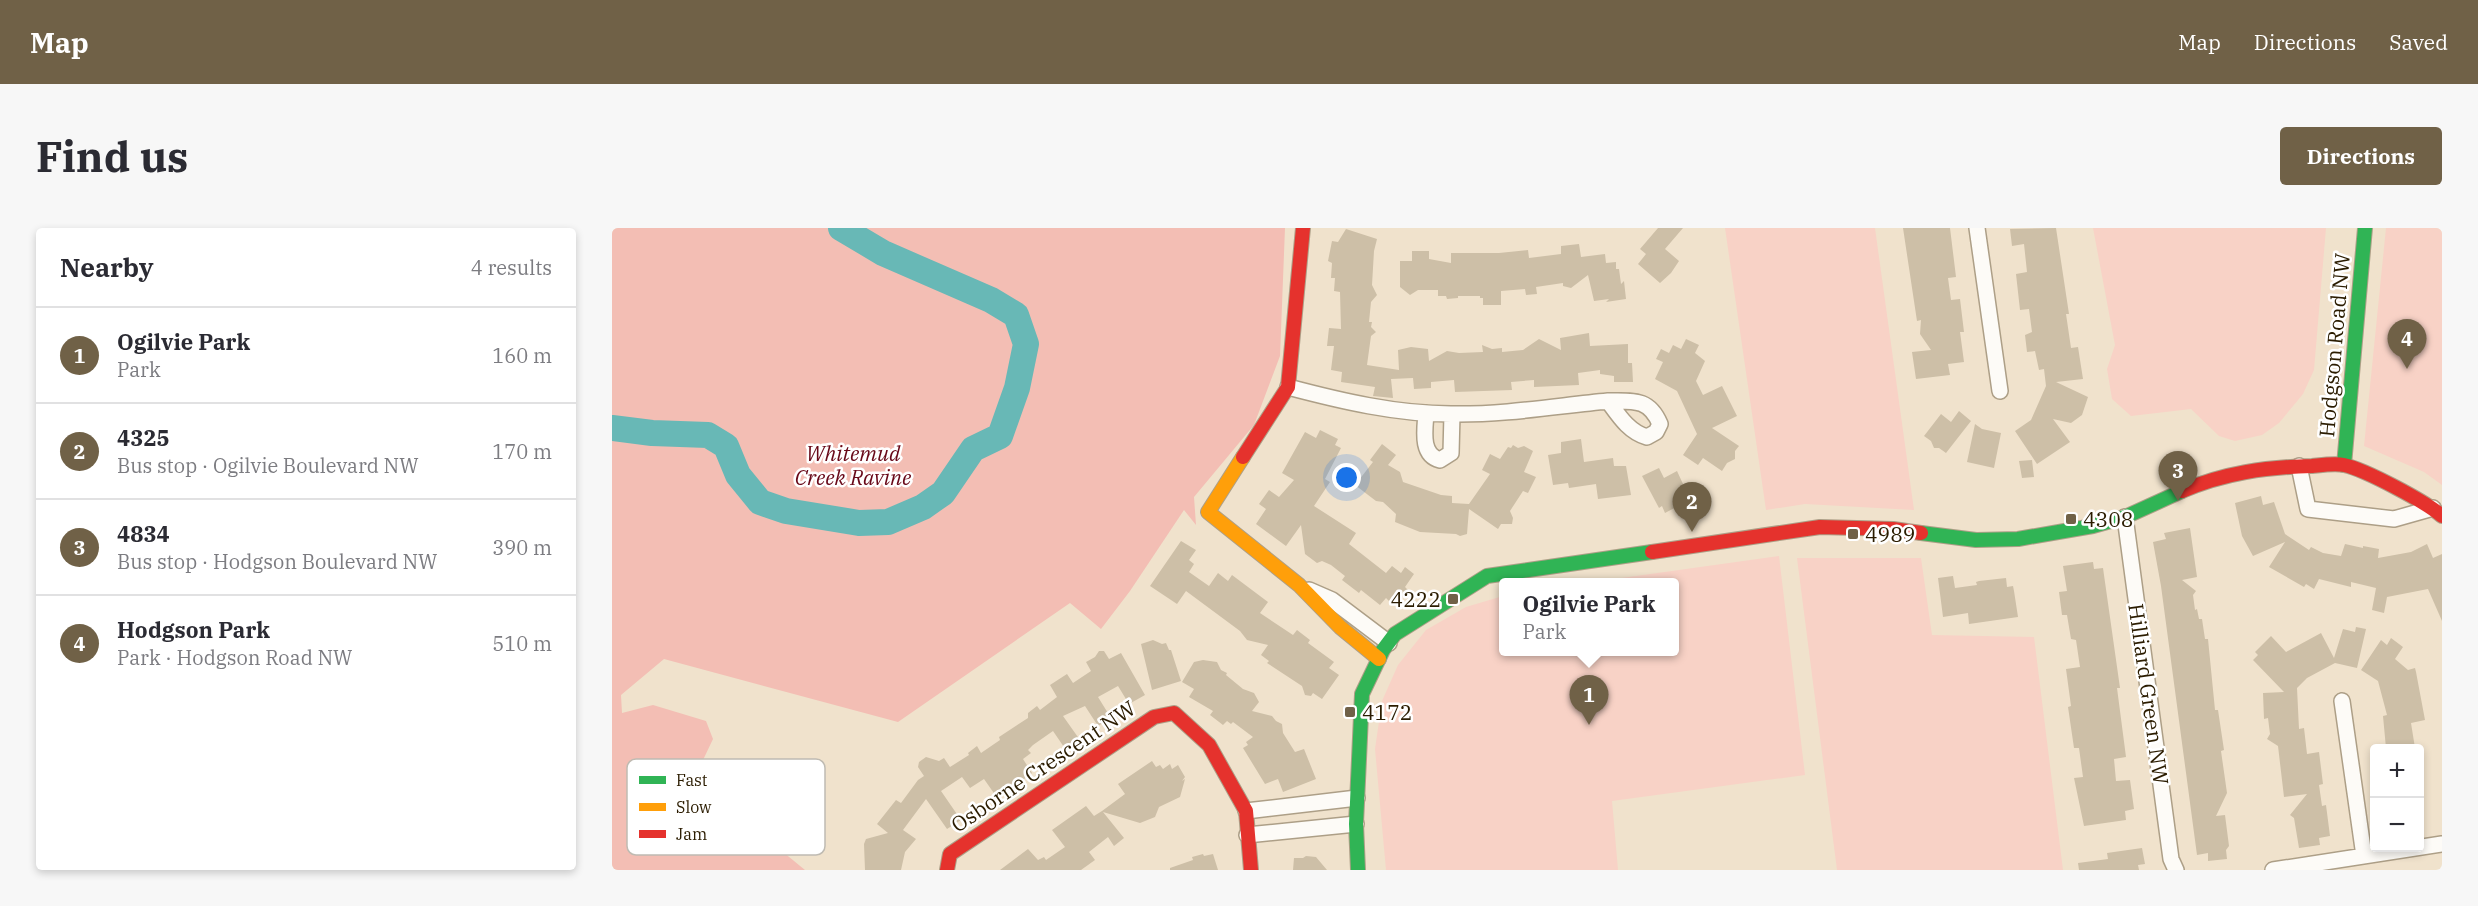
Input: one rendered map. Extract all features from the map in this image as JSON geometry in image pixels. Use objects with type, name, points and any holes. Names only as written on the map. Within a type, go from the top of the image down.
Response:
[{"type":"street","points":[[1303,228],[1288,387],[1208,512],[1299,585],[1340,627],[1379,659]]},
{"type":"street","points":[[1977,228],[2000,390]]},
{"type":"street","name":"Hodgson Road NW","points":[[2344,465],[2365,228]]},
{"type":"street","points":[[1288,387],[1331,398],[1426,413],[1452,414],[1608,402]]},
{"type":"street","points":[[1426,413],[1425,438],[1428,453],[1432,458],[1440,460],[1451,453],[1452,414]]},
{"type":"street","points":[[1359,870],[1356,824],[1362,694],[1379,659],[1395,634],[1487,576],[1820,527],[1866,527],[1945,537],[1997,540],[2062,532],[2125,517],[2210,479],[2242,471],[2299,466],[2344,465],[2390,485],[2437,512]]},
{"type":"street","points":[[2299,466],[2308,509],[2394,519],[2437,512]]},
{"type":"street","name":"Hilliard Green NW","points":[[2125,517],[2171,859],[2176,870]]},
{"type":"street","points":[[1299,585],[1332,600],[1389,643]]},
{"type":"street","points":[[2342,701],[2364,856]]},
{"type":"street","name":"Osborne Crescent NW","points":[[947,870],[950,854],[1154,717],[1174,713],[1209,745],[1246,812],[1251,870]]},
{"type":"street","points":[[1246,812],[1357,798]]},
{"type":"street","points":[[1247,835],[1356,824]]},
{"type":"street","points":[[2273,870],[2442,844]]},
{"type":"shaded area","points":[[1725,228],[1875,228],[1914,510],[1805,504],[1766,510]]},
{"type":"shaded area","points":[[2093,228],[2326,228],[2314,370],[2303,394],[2279,423],[2262,435],[2235,441],[2219,436],[2191,409],[2131,416],[2112,399],[2107,369],[2115,345]]},
{"type":"shaded area","points":[[2386,228],[2442,228],[2442,485],[2424,472],[2364,446]]},
{"type":"shaded area","points":[[1779,556],[1805,775],[1612,801],[1618,870],[1386,870],[1375,749],[1382,701],[1398,665],[1426,630],[1466,607],[1499,597],[1499,656],[1679,656],[1679,578],[1622,578]]},
{"type":"shaded area","points":[[1797,558],[1921,558],[1932,635],[2034,637],[2063,870],[1837,870]]},
{"type":"green space","name":"Whitemud Creek Ravine","points":[[612,228],[1285,228],[1280,356],[1254,425],[1194,497],[1196,525],[1184,510],[1130,591],[1101,629],[1070,603],[898,722],[664,659],[621,695],[622,713],[653,705],[706,721],[713,739],[704,759],[627,759],[627,855],[787,855],[805,870],[612,870]]},
{"type":"building","points":[[1658,228],[1683,228],[1665,249],[1679,261],[1660,283],[1638,264],[1646,254],[1640,249]]},
{"type":"building","points":[[1903,228],[1950,228],[1956,277],[1948,278],[1951,300],[1960,299],[1964,332],[1960,332],[1964,362],[1948,364],[1950,375],[1916,379],[1912,352],[1931,350],[1920,334],[1921,320],[1917,321]]},
{"type":"building","points":[[2056,228],[2069,314],[2066,314],[2071,348],[2078,347],[2083,379],[2056,382],[2088,397],[2082,415],[2071,423],[2053,419],[2070,442],[2037,464],[2015,431],[2031,420],[2046,386],[2044,369],[2039,370],[2035,351],[2027,352],[2025,335],[2032,332],[2029,309],[2020,310],[2016,274],[2027,272],[2024,244],[2012,246],[2010,229]]},
{"type":"building","points":[[1346,229],[1377,239],[1372,285],[1377,295],[1371,302],[1369,322],[1372,322],[1371,327],[1376,332],[1371,336],[1367,365],[1399,370],[1398,350],[1411,347],[1428,349],[1429,361],[1447,351],[1483,352],[1482,345],[1492,349],[1502,348],[1502,352],[1523,350],[1539,339],[1561,350],[1560,338],[1589,333],[1590,346],[1628,344],[1628,363],[1632,363],[1633,382],[1614,382],[1614,376],[1600,374],[1600,370],[1578,373],[1579,385],[1534,387],[1534,380],[1511,382],[1512,390],[1455,392],[1454,380],[1431,382],[1431,388],[1414,389],[1413,378],[1391,379],[1393,398],[1373,396],[1375,387],[1341,382],[1342,372],[1331,370],[1334,346],[1327,346],[1329,328],[1341,329],[1340,292],[1334,291],[1335,278],[1331,278],[1332,263],[1328,261],[1332,241],[1338,242]]},
{"type":"building","points":[[1579,244],[1581,257],[1605,254],[1606,263],[1616,262],[1621,284],[1624,281],[1626,299],[1594,301],[1588,275],[1571,288],[1563,286],[1563,283],[1536,287],[1537,294],[1526,295],[1525,289],[1501,291],[1501,305],[1483,305],[1483,298],[1480,296],[1458,296],[1458,298],[1447,299],[1446,296],[1438,296],[1438,290],[1418,290],[1410,295],[1400,287],[1400,261],[1412,261],[1412,251],[1429,251],[1429,259],[1451,263],[1451,253],[1499,253],[1528,250],[1529,258],[1561,254],[1561,246]]},
{"type":"building","points":[[1686,339],[1699,345],[1695,353],[1705,361],[1696,381],[1703,395],[1722,386],[1737,416],[1712,428],[1739,446],[1735,451],[1735,459],[1727,463],[1722,471],[1703,458],[1698,465],[1683,455],[1697,434],[1677,391],[1655,379],[1663,362],[1656,359],[1661,349],[1669,353],[1673,345],[1681,349]]},
{"type":"building","points":[[1959,411],[1971,421],[1946,453],[1939,448],[1934,448],[1931,441],[1924,436],[1941,414],[1951,422]]},
{"type":"building","points":[[1975,424],[1982,429],[2001,433],[1994,468],[1967,462]]},
{"type":"building","points":[[1320,430],[1338,439],[1335,445],[1341,448],[1325,479],[1330,482],[1314,506],[1356,533],[1349,544],[1386,573],[1392,566],[1401,573],[1405,567],[1414,574],[1405,587],[1408,590],[1399,601],[1392,596],[1389,601],[1386,598],[1380,605],[1361,590],[1359,593],[1342,580],[1345,576],[1331,565],[1322,561],[1317,563],[1305,554],[1301,525],[1286,546],[1256,524],[1266,509],[1259,504],[1269,490],[1279,497],[1294,480],[1282,473],[1305,432],[1316,438]]},
{"type":"building","points":[[1581,439],[1584,462],[1613,458],[1614,466],[1626,466],[1631,495],[1598,499],[1596,484],[1569,488],[1568,483],[1553,485],[1548,455],[1561,453],[1561,442]]},
{"type":"building","points":[[1382,444],[1396,455],[1388,465],[1400,472],[1403,482],[1441,495],[1452,496],[1452,503],[1469,504],[1490,474],[1482,470],[1490,454],[1500,459],[1508,447],[1511,448],[1513,445],[1518,448],[1524,446],[1533,451],[1524,472],[1536,477],[1528,493],[1523,491],[1510,511],[1513,518],[1512,524],[1501,524],[1498,529],[1469,509],[1467,534],[1460,536],[1420,532],[1395,522],[1396,514],[1383,502],[1376,501],[1355,485],[1373,462],[1370,460]]},
{"type":"building","points":[[2032,460],[2034,477],[2022,478],[2019,461]]},
{"type":"building","points":[[1659,468],[1664,478],[1677,471],[1695,510],[1686,515],[1678,506],[1665,513],[1662,506],[1659,508],[1642,476]]},
{"type":"building","points":[[2261,496],[2263,505],[2274,502],[2285,534],[2309,550],[2311,547],[2323,553],[2341,556],[2345,544],[2363,548],[2363,546],[2379,549],[2378,558],[2411,552],[2427,544],[2433,558],[2442,554],[2442,621],[2428,589],[2387,597],[2384,613],[2372,610],[2376,588],[2351,582],[2351,587],[2319,579],[2314,589],[2306,584],[2304,587],[2269,567],[2285,542],[2253,556],[2242,536],[2235,503]]},
{"type":"building","points":[[2190,528],[2197,577],[2182,580],[2196,591],[2193,595],[2195,610],[2197,609],[2199,619],[2202,619],[2205,639],[2208,639],[2215,710],[2218,710],[2224,750],[2221,751],[2227,793],[2216,816],[2225,815],[2229,846],[2226,850],[2227,859],[2208,861],[2208,853],[2197,855],[2153,542],[2166,539],[2164,533]]},
{"type":"building","points":[[1181,541],[1196,550],[1189,560],[1194,564],[1189,572],[1209,586],[1218,573],[1228,581],[1232,575],[1268,602],[1260,613],[1293,635],[1297,630],[1310,640],[1308,643],[1334,662],[1329,668],[1339,675],[1322,699],[1313,693],[1311,696],[1305,695],[1302,686],[1267,663],[1269,661],[1261,655],[1268,645],[1247,640],[1240,631],[1186,591],[1177,604],[1150,586]]},
{"type":"building","points":[[2093,562],[2094,569],[2103,568],[2120,688],[2117,688],[2126,757],[2114,759],[2116,781],[2130,780],[2134,809],[2125,811],[2126,820],[2084,826],[2074,778],[2083,777],[2079,748],[2074,748],[2068,707],[2071,706],[2066,669],[2080,667],[2076,640],[2071,639],[2067,615],[2062,615],[2059,592],[2067,591],[2063,566]]},
{"type":"building","points":[[1953,576],[1955,588],[1977,585],[1976,582],[1979,581],[2006,578],[2007,587],[2013,586],[2018,617],[1969,624],[1968,613],[1943,617],[1938,578]]},
{"type":"building","points":[[2356,627],[2366,629],[2357,668],[2335,663],[2307,678],[2297,688],[2299,729],[2304,728],[2307,754],[2319,752],[2323,784],[2319,785],[2322,806],[2326,805],[2330,836],[2319,838],[2320,845],[2299,848],[2294,818],[2290,815],[2307,794],[2284,797],[2278,746],[2267,739],[2270,734],[2268,718],[2264,719],[2263,693],[2284,692],[2253,660],[2258,655],[2255,652],[2271,636],[2286,652],[2321,633],[2334,658],[2343,629],[2355,632]]},
{"type":"building","points":[[2391,638],[2403,647],[2395,659],[2408,670],[2415,668],[2425,720],[2411,723],[2414,744],[2386,744],[2383,716],[2387,715],[2378,681],[2361,670],[2381,640],[2387,645]]},
{"type":"building","points":[[1153,640],[1162,644],[1166,643],[1171,650],[1181,681],[1152,690],[1141,644]]},
{"type":"building","points":[[1099,651],[1104,651],[1109,659],[1121,653],[1145,695],[1129,704],[1118,686],[1098,697],[1111,718],[1098,726],[1085,706],[1063,716],[1080,740],[1066,750],[1053,731],[1033,745],[1028,750],[1031,753],[1023,759],[1032,773],[998,799],[984,779],[970,788],[962,777],[941,791],[961,820],[947,829],[926,799],[903,830],[916,839],[905,852],[901,870],[865,870],[864,844],[866,839],[888,833],[877,824],[896,800],[901,803],[918,780],[924,776],[918,767],[919,762],[926,757],[939,761],[944,758],[950,767],[969,755],[968,753],[977,746],[981,753],[1000,740],[999,737],[1028,718],[1028,713],[1037,706],[1040,710],[1057,697],[1050,685],[1067,674],[1073,683],[1091,671],[1086,662],[1095,657]]},
{"type":"building","points":[[1203,660],[1217,662],[1221,670],[1227,673],[1226,675],[1243,689],[1254,693],[1259,702],[1252,711],[1272,716],[1282,724],[1283,733],[1295,752],[1304,749],[1316,779],[1283,792],[1278,779],[1265,784],[1243,748],[1248,745],[1246,742],[1253,737],[1233,722],[1231,724],[1227,721],[1223,725],[1210,715],[1213,711],[1189,697],[1194,689],[1182,682],[1194,662]]},
{"type":"building","points":[[1152,761],[1156,767],[1160,765],[1163,769],[1170,764],[1172,769],[1178,765],[1185,777],[1182,781],[1185,779],[1180,797],[1159,807],[1155,817],[1140,823],[1103,812],[1124,838],[1114,846],[1108,837],[1089,852],[1095,860],[1081,870],[1000,870],[1028,849],[1038,860],[1044,857],[1046,860],[1065,847],[1052,830],[1086,806],[1094,816],[1102,811],[1125,794],[1118,784]]},
{"type":"building","points":[[2142,848],[2145,864],[2138,865],[2139,870],[2079,870],[2078,863],[2108,859],[2107,853]]},
{"type":"building","points":[[1203,854],[1204,856],[1213,854],[1218,870],[1170,870],[1170,868],[1193,860],[1192,857]]},
{"type":"building","points":[[1316,857],[1327,870],[1293,870],[1294,858]]},
{"type":"waterway","points":[[612,428],[652,433],[708,435],[726,446],[738,475],[760,502],[786,511],[859,523],[888,522],[923,507],[943,493],[973,449],[1000,436],[1017,388],[1026,344],[1016,315],[991,300],[883,253],[841,228]]},
{"type":"traffic: fast","points":[[2344,465],[2365,228]]},
{"type":"traffic: fast","points":[[1921,533],[1976,540],[2018,539],[2093,526],[2125,517],[2182,491]]},
{"type":"traffic: fast","points":[[1358,870],[1356,824],[1362,694],[1383,650],[1395,634],[1487,576],[1652,552]]},
{"type":"traffic: slow","points":[[1243,457],[1208,512],[1299,585],[1340,627],[1379,659]]},
{"type":"traffic: jam","points":[[1243,457],[1288,387],[1303,228]]},
{"type":"traffic: jam","points":[[2182,491],[2246,472],[2340,464],[2395,487],[2442,516]]},
{"type":"traffic: jam","points":[[1652,552],[1820,527],[1893,529],[1921,533]]},
{"type":"traffic: jam","points":[[947,870],[950,854],[1154,717],[1174,713],[1209,745],[1246,811],[1251,870]]},
{"type":"place","name":"Hodgson Park","points":[[2407,369]]},
{"type":"place","name":"4834","points":[[2178,501]]},
{"type":"place","name":"4308","points":[[2071,519]]},
{"type":"place","name":"4325","points":[[1692,532]]},
{"type":"place","name":"4989","points":[[1853,534]]},
{"type":"place","name":"4222","points":[[1453,599]]},
{"type":"place","name":"4172","points":[[1350,712]]},
{"type":"place","name":"Ogilvie Park","points":[[1589,725]]}]
